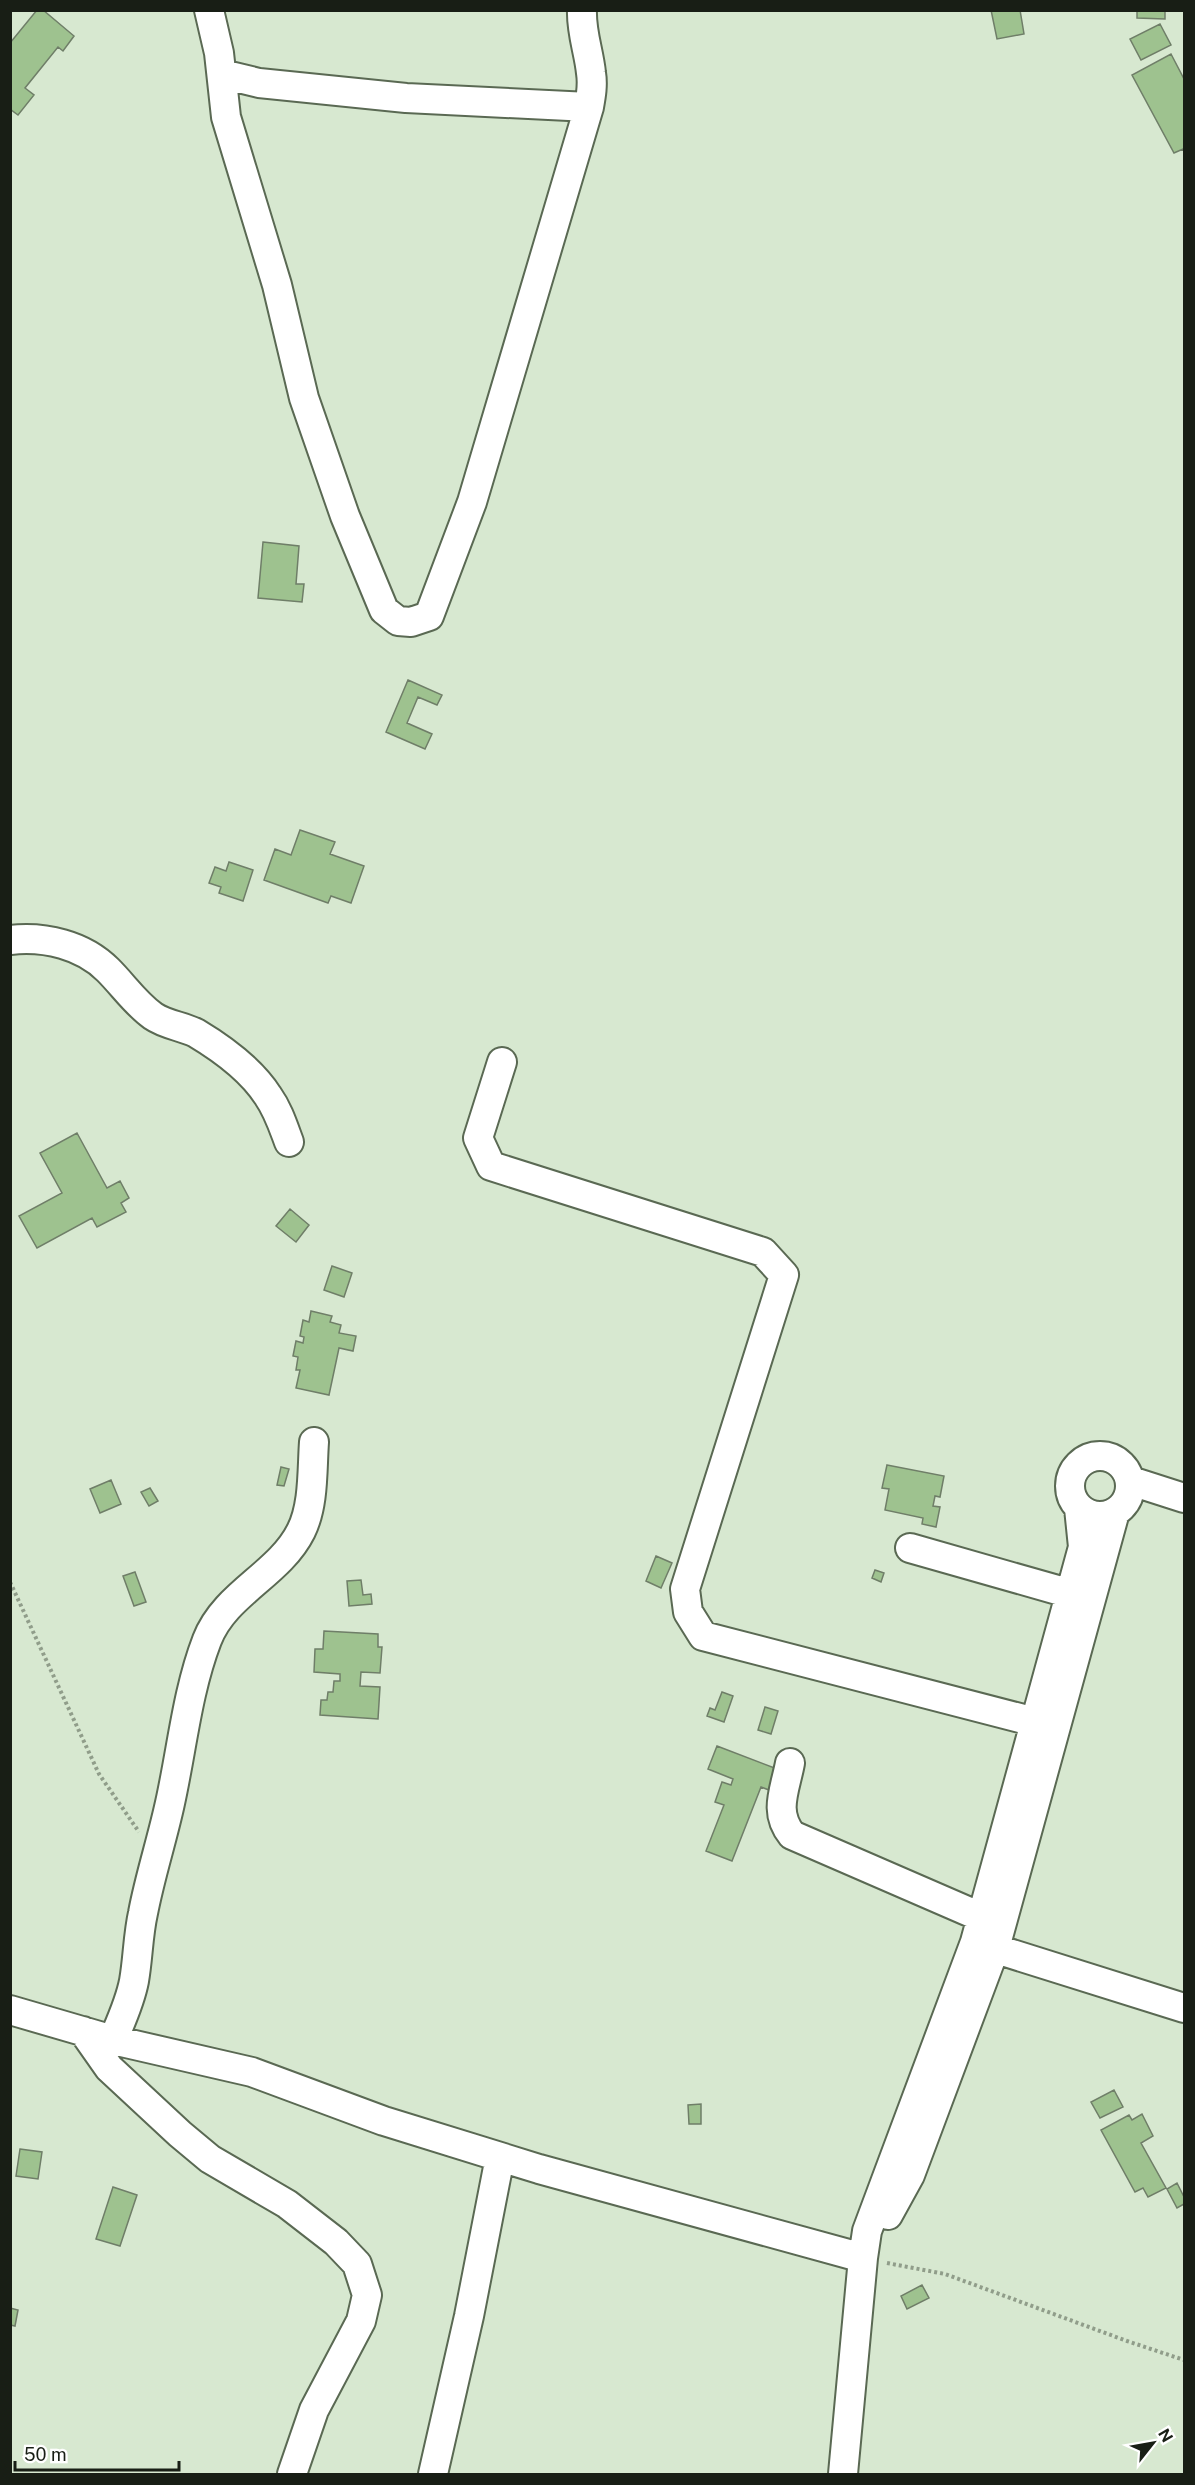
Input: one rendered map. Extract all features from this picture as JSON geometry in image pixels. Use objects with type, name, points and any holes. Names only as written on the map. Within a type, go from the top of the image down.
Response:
[{"type":"street","points":[[209,10],[219,53],[226,117],[277,285],[304,398],[345,516],[384,610],[398,621],[411,622],[429,615],[472,502],[589,107],[592,89],[591,72],[584,40],[582,10]]},
{"type":"street","points":[[222,74],[259,83],[406,98],[589,107]]},
{"type":"street","points":[[10,940],[59,941],[80,952],[106,968],[136,1003],[160,1020],[194,1032],[227,1055],[260,1084],[289,1142]]},
{"type":"street","points":[[502,1062],[478,1138],[491,1166],[764,1252],[784,1275],[685,1589],[688,1612],[703,1636],[1035,1722]]},
{"type":"street","points":[[113,2040],[128,2007],[134,1982],[142,1916],[155,1856],[170,1804],[196,1675],[208,1638],[224,1611],[278,1562],[302,1529],[309,1508],[314,1442]]},
{"type":"street","points":[[984,1936],[1035,1722],[1080,1597],[1115,1512],[1127,1500],[1131,1488],[1128,1472],[1117,1460],[1106,1456],[1090,1457],[1081,1462],[1071,1477],[1070,1493],[1079,1508],[1085,1513],[1100,1516],[1115,1512]]},
{"type":"street","points":[[1131,1481],[1185,1498]]},
{"type":"street","points":[[843,2475],[865,2245],[910,2175],[984,1936],[1080,1597],[1083,1547],[1079,1508]]},
{"type":"street","points":[[910,1548],[1080,1597]]},
{"type":"street","points":[[790,1763],[780,1814],[792,1835],[984,1936],[1185,2008]]},
{"type":"street","points":[[10,2010],[113,2040],[252,2072],[384,2121],[500,2157],[865,2245]]},
{"type":"street","points":[[82,2031],[109,2068],[180,2134],[210,2158],[287,2204],[336,2242],[357,2264],[367,2295],[361,2321],[314,2410],[292,2475]]},
{"type":"street","points":[[433,2475],[469,2316],[500,2157]]},
{"type":"path","points":[[10,1582],[99,1774],[155,1856]]},
{"type":"path","points":[[865,2245],[1185,2360]]},
{"type":"building","points":[[37,10],[43,10],[74,36],[63,51],[58,47],[25,88],[34,95],[18,115],[10,109],[10,43]]},
{"type":"building","points":[[991,10],[1020,10],[1024,34],[997,39]]},
{"type":"building","points":[[1137,10],[1165,10],[1165,19],[1137,18]]},
{"type":"building","points":[[1160,24],[1171,45],[1141,60],[1130,39]]},
{"type":"building","points":[[1171,54],[1184,79],[1184,152],[1183,149],[1174,153],[1132,75]]},
{"type":"building","points":[[263,542],[299,546],[296,584],[304,584],[302,602],[258,598]]},
{"type":"building","points":[[408,680],[442,695],[437,705],[418,697],[407,723],[432,734],[425,749],[386,732]]},
{"type":"building","points":[[300,830],[335,842],[330,854],[364,866],[351,903],[331,896],[328,903],[264,880],[275,849],[291,855]]},
{"type":"building","points":[[229,862],[253,870],[243,901],[219,893],[221,887],[209,883],[215,867],[226,871]]},
{"type":"building","points":[[77,1133],[107,1188],[120,1181],[129,1198],[121,1203],[126,1212],[97,1227],[92,1218],[37,1248],[19,1216],[62,1193],[40,1153]]},
{"type":"building","points":[[290,1209],[309,1225],[296,1242],[276,1226]]},
{"type":"building","points":[[332,1266],[352,1273],[344,1297],[324,1290]]},
{"type":"building","points":[[311,1311],[332,1316],[330,1322],[341,1325],[339,1333],[356,1336],[353,1351],[339,1348],[329,1395],[296,1388],[300,1370],[296,1370],[298,1357],[293,1356],[296,1341],[303,1343],[304,1337],[300,1336],[303,1320],[309,1322]]},
{"type":"building","points":[[887,1465],[944,1476],[940,1497],[935,1496],[933,1506],[940,1507],[936,1527],[922,1524],[923,1518],[885,1510],[889,1489],[882,1488]]},
{"type":"building","points":[[281,1467],[289,1469],[284,1486],[277,1485]]},
{"type":"building","points":[[111,1480],[121,1504],[100,1513],[90,1489]]},
{"type":"building","points":[[150,1488],[158,1501],[149,1506],[141,1492]]},
{"type":"building","points":[[656,1556],[672,1563],[661,1588],[646,1581]]},
{"type":"building","points":[[875,1570],[884,1573],[881,1582],[872,1578]]},
{"type":"building","points":[[135,1572],[146,1602],[134,1606],[123,1576]]},
{"type":"building","points":[[361,1580],[363,1595],[371,1594],[372,1604],[349,1606],[347,1581]]},
{"type":"building","points":[[324,1631],[378,1634],[378,1647],[382,1647],[380,1673],[361,1672],[360,1686],[380,1687],[378,1719],[320,1715],[321,1700],[327,1700],[328,1692],[333,1692],[334,1681],[340,1681],[340,1674],[314,1672],[315,1649],[323,1649]]},
{"type":"building","points":[[722,1692],[733,1696],[724,1722],[707,1716],[710,1708],[715,1710]]},
{"type":"building","points":[[765,1707],[778,1711],[771,1734],[758,1730]]},
{"type":"building","points":[[717,1746],[785,1772],[777,1793],[761,1787],[732,1861],[706,1851],[724,1805],[715,1802],[722,1782],[731,1785],[733,1779],[708,1769]]},
{"type":"building","points":[[1114,2090],[1123,2107],[1100,2118],[1091,2102]]},
{"type":"building","points":[[701,2104],[701,2124],[689,2124],[688,2105]]},
{"type":"building","points":[[1142,2114],[1153,2136],[1141,2143],[1166,2188],[1148,2197],[1143,2188],[1135,2192],[1101,2130],[1129,2115],[1132,2120]]},
{"type":"building","points":[[20,2149],[42,2152],[38,2179],[16,2176]]},
{"type":"building","points":[[1177,2183],[1184,2197],[1184,2204],[1177,2208],[1167,2189]]},
{"type":"building","points":[[113,2187],[137,2195],[120,2246],[96,2239]]},
{"type":"building","points":[[922,2285],[929,2298],[907,2309],[901,2296]]},
{"type":"building","points":[[10,2308],[18,2310],[15,2326],[10,2325]]}]
